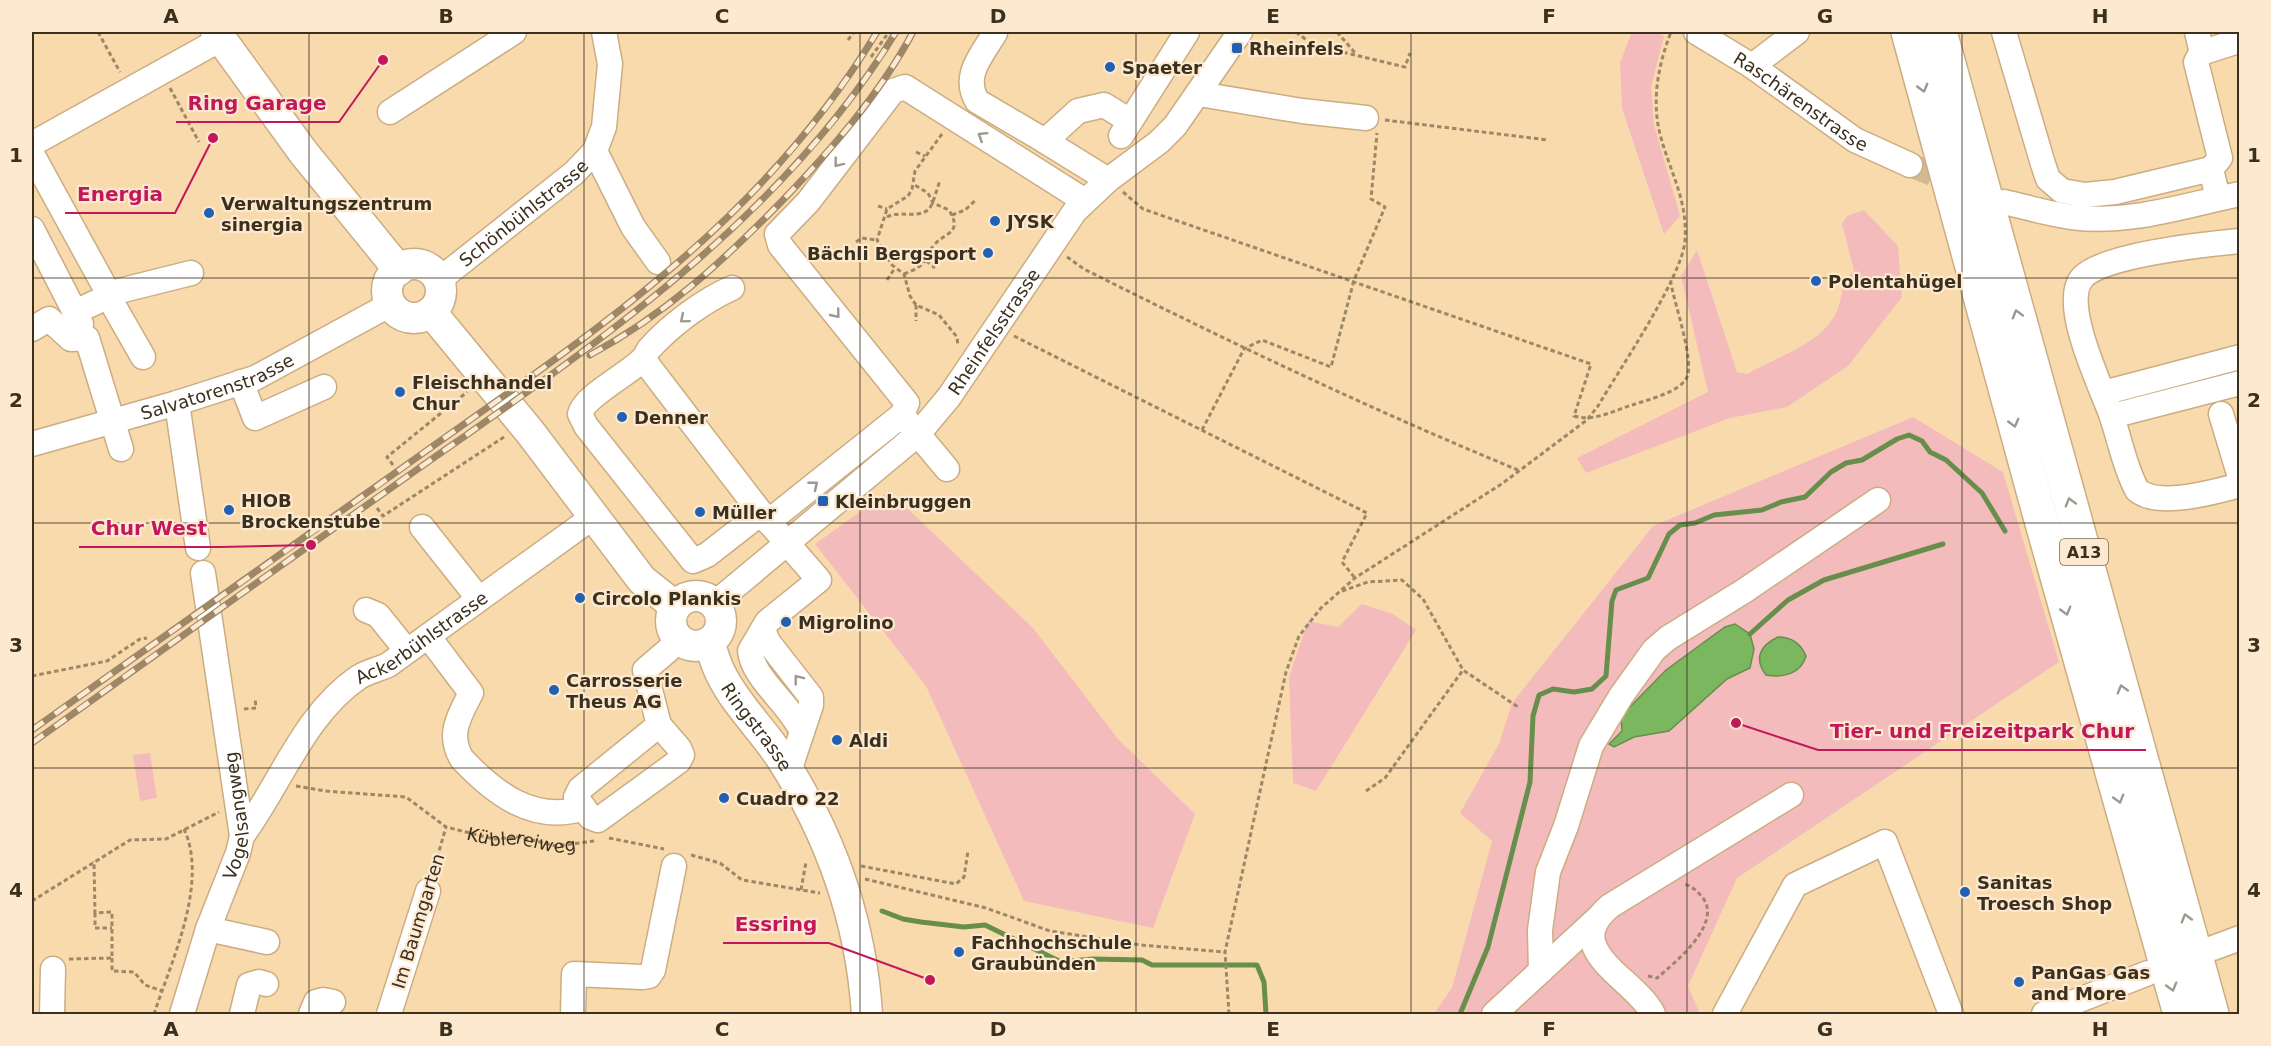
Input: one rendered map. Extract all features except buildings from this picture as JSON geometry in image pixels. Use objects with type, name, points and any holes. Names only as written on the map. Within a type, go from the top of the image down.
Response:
[{"type":"highway","name":"A13","points":[[1908,32],[2037,509],[2180,1014]]},
{"type":"highway","name":"A13","points":[[1940,32],[2212,1014]]},
{"type":"main road","points":[[217,33],[303,152],[399,270]]},
{"type":"main road","points":[[411,265],[424,266],[439,280],[440,297],[431,312],[420,317],[409,317],[398,312],[391,304],[388,285],[399,270],[411,265]]},
{"type":"main road","points":[[431,312],[530,432],[642,580],[675,606]]},
{"type":"main road","points":[[687,597],[709,599],[714,604],[718,610],[720,625],[694,641],[671,628],[670,620],[675,606],[687,597]]},
{"type":"main road","name":"Ringstrasse","points":[[694,641],[789,771],[822,831],[845,890],[860,954],[867,1014]]},
{"type":"street","points":[[390,112],[514,32]]},
{"type":"street","name":"Schönbühlstrasse","points":[[439,280],[566,180],[595,151],[604,127],[610,64],[604,32]]},
{"type":"street","points":[[1045,141],[1078,111],[1104,105],[1126,129],[1187,32]]},
{"type":"street","name":"Rheinfelsstrasse","points":[[714,604],[918,434],[949,398],[1051,244],[1081,191],[1160,142],[1187,112],[1240,32]]},
{"type":"street","name":"Raschärenstrasse","points":[[1696,32],[1752,66],[1855,140],[1910,165]]},
{"type":"street","points":[[1752,66],[1797,32]]},
{"type":"street","points":[[2004,32],[2048,179],[2062,191],[2085,195],[2115,192],[2211,169],[2220,158],[2196,62],[2200,42],[2235,44]]},
{"type":"street","points":[[32,144],[161,72],[217,33]]},
{"type":"street","points":[[995,33],[970,76],[971,92],[977,101],[1045,141],[1081,191]]},
{"type":"street","points":[[732,288],[714,296],[686,316],[650,348],[643,359],[581,409],[582,420],[586,426],[693,561],[707,555],[765,518],[902,415],[907,403],[776,237],[807,202],[896,88],[905,87],[953,118],[1081,191]]},
{"type":"street","points":[[1199,94],[1302,111],[1372,119]]},
{"type":"street","points":[[1015,142],[1081,191]]},
{"type":"street","points":[[595,151],[633,227],[658,262]]},
{"type":"street","points":[[32,154],[142,357]]},
{"type":"street","points":[[2004,202],[2072,217],[2110,218],[2146,215],[2229,196],[2211,169]]},
{"type":"street","points":[[32,229],[87,338],[121,449]]},
{"type":"street","points":[[2240,241],[2181,247],[2095,268],[2082,278],[2077,287],[2076,300],[2083,339],[2112,416],[2132,480],[2144,496],[2204,495],[2240,485]]},
{"type":"street","points":[[75,312],[107,294],[191,273]]},
{"type":"street","name":"Salvatorenstrasse","points":[[32,444],[177,403],[241,382],[276,368],[391,304]]},
{"type":"street","points":[[32,329],[49,319],[71,339],[87,338]]},
{"type":"street","points":[[2103,393],[2240,357]]},
{"type":"street","points":[[643,359],[765,518],[819,580],[767,622],[763,629],[768,642],[811,697],[789,771]]},
{"type":"street","points":[[241,382],[255,418],[324,387]]},
{"type":"street","points":[[2112,416],[2240,383]]},
{"type":"street","points":[[177,403],[198,548]]},
{"type":"street","points":[[2221,414],[2240,477]]},
{"type":"street","points":[[902,415],[947,469]]},
{"type":"street","points":[[1541,971],[1540,930],[1548,872],[1566,826],[1591,746],[1621,696],[1654,650],[1668,638],[1744,591],[1878,500]]},
{"type":"street","name":"Ackerbühlstrasse","points":[[276,784],[312,725],[359,677],[397,658],[593,517]]},
{"type":"street","points":[[422,527],[479,599]]},
{"type":"street","name":"Vogelsangweg","points":[[182,1014],[208,929],[238,853],[242,836],[235,804],[203,573]]},
{"type":"street","points":[[366,610],[378,615],[397,658]]},
{"type":"street","points":[[428,636],[471,693],[459,716],[454,734],[457,750],[462,759],[518,805],[549,814],[584,808]]},
{"type":"street","points":[[659,725],[577,792],[577,800],[594,819],[598,820],[679,761],[682,755],[679,748],[659,725],[645,674],[646,667],[656,659],[694,641]]},
{"type":"street","points":[[242,836],[276,784]]},
{"type":"street","points":[[1494,1014],[1610,906],[1791,795]]},
{"type":"street","points":[[1725,1014],[1795,885],[1885,842],[1951,1014]]},
{"type":"street","points":[[573,1014],[574,974],[642,977],[649,976],[653,970],[677,857]]},
{"type":"street","name":"Im Baumgarten","points":[[389,1014],[428,891]]},
{"type":"street","points":[[1598,918],[1593,937],[1597,954],[1646,1003],[1653,1014]]},
{"type":"street","points":[[208,929],[267,942]]},
{"type":"street","points":[[2212,948],[2240,938]]},
{"type":"street","points":[[52,1014],[59,964]]},
{"type":"street","points":[[2044,1014],[2148,973]]},
{"type":"street","points":[[242,1014],[249,986],[259,982],[266,984]]},
{"type":"street","points":[[311,1014],[316,1002],[323,1000],[333,1002]]},
{"type":"path","points":[[98,32],[129,90]]},
{"type":"path","points":[[848,40],[854,32]]},
{"type":"path","points":[[871,57],[889,32]]},
{"type":"path","points":[[1296,32],[1313,45],[1405,67],[1410,52]]},
{"type":"path","points":[[1337,32],[1357,56]]},
{"type":"path","points":[[1229,1014],[1225,953],[1286,672],[1299,636],[1321,608],[1355,578],[1503,483],[1587,420],[1598,406],[1671,281],[1685,243],[1685,209],[1660,131],[1655,99],[1663,55],[1671,32]]},
{"type":"path","points":[[161,72],[199,142]]},
{"type":"path","points":[[878,206],[887,209],[903,202],[912,189],[915,171],[953,118]]},
{"type":"path","points":[[1202,430],[1244,349],[1262,340],[1331,367],[1354,280],[1385,207],[1371,199],[1372,119],[1548,140]]},
{"type":"path","points":[[916,152],[925,156]]},
{"type":"path","points":[[886,218],[899,213],[921,214],[933,203],[940,181]]},
{"type":"path","points":[[904,273],[926,261],[934,245],[950,234],[954,224],[949,210],[933,203],[928,193],[913,184]]},
{"type":"path","points":[[1081,191],[1143,209],[1354,280],[1591,364],[1574,416],[1587,420],[1642,402],[1675,388],[1686,379],[1690,367],[1688,351],[1675,307],[1671,281]]},
{"type":"path","points":[[952,215],[965,210],[976,200]]},
{"type":"path","points":[[877,240],[886,218],[887,209]]},
{"type":"path","points":[[965,210],[969,217]]},
{"type":"path","points":[[856,242],[867,238],[877,240],[895,268],[904,273],[910,296],[916,305],[939,315],[957,337]]},
{"type":"path","points":[[1051,244],[1084,269],[1244,349],[1401,422],[1518,470]]},
{"type":"path","points":[[926,261],[934,266],[933,270]]},
{"type":"path","points":[[887,280],[895,268]]},
{"type":"path","points":[[916,305],[916,321]]},
{"type":"path","points":[[996,327],[1367,513],[1342,562],[1355,578]]},
{"type":"path","points":[[393,465],[387,457],[471,389]]},
{"type":"path","points":[[377,508],[383,516],[506,436]]},
{"type":"path","points":[[1340,591],[1368,582],[1402,580],[1423,599],[1462,670],[1518,707]]},
{"type":"path","points":[[32,676],[107,661],[141,639],[147,638]]},
{"type":"path","points":[[1366,791],[1384,778],[1462,670]]},
{"type":"path","name":"Küblereiweg","points":[[276,784],[325,791],[406,797],[446,827],[494,838],[520,837],[549,846],[561,846],[614,837],[677,857],[720,862],[742,880],[826,894]]},
{"type":"path","points":[[32,901],[130,840],[166,839],[235,804]]},
{"type":"path","name":"Im Baumgarten","points":[[428,891],[446,827]]},
{"type":"path","points":[[154,1014],[172,969],[190,900],[191,844],[184,830]]},
{"type":"path","points":[[861,866],[956,884],[964,877],[968,851]]},
{"type":"path","points":[[94,861],[95,928],[112,928]]},
{"type":"path","points":[[801,890],[806,862]]},
{"type":"path","points":[[865,879],[986,908],[1050,931],[1141,945],[1225,953]]},
{"type":"path","points":[[1647,976],[1658,978],[1669,968],[1694,942],[1708,918],[1705,901],[1691,886],[1680,883]]},
{"type":"path","points":[[95,913],[112,912],[112,972],[134,972],[145,985],[162,991]]},
{"type":"path","points":[[59,964],[112,958]]},
{"type":"shaded area","points":[[1632,32],[1654,32],[1664,36],[1651,87],[1654,125],[1680,216],[1664,234],[1622,108],[1620,63]]},
{"type":"shaded area","points":[[1864,210],[1898,246],[1902,297],[1848,366],[1787,407],[1730,418],[1586,473],[1577,458],[1708,392],[1681,276],[1697,250],[1737,372],[1747,374],[1808,342],[1829,324],[1836,313],[1846,281],[1854,271],[1842,224],[1847,216]]},
{"type":"shaded area","points":[[1913,417],[2003,472],[2059,662],[1737,878],[1688,986],[1700,1014],[1434,1014],[1452,988],[1492,841],[1460,813],[1499,744],[1512,703],[1653,526]]},
{"type":"shaded area","points":[[889,491],[1033,628],[1118,739],[1195,814],[1153,928],[1024,901],[926,686],[815,544]]},
{"type":"shaded area","points":[[1362,604],[1393,614],[1416,630],[1316,791],[1293,783],[1289,677],[1308,621],[1338,627]]},
{"type":"shaded area","points":[[1735,624],[1750,634],[1754,649],[1750,668],[1727,679],[1669,731],[1634,737],[1614,747],[1609,744],[1622,731],[1621,716],[1666,670],[1725,627]]},
{"type":"shaded area","points":[[1778,637],[1788,638],[1795,642],[1806,656],[1796,671],[1779,676],[1766,675],[1760,663],[1761,653],[1767,644]]},
{"type":"shaded area","points":[[150,753],[157,798],[140,801],[133,755]]},
{"type":"waterway","points":[[1460,1014],[1488,947],[1530,782],[1533,716],[1539,695],[1553,689],[1574,692],[1592,689],[1606,676],[1612,601],[1616,590],[1648,578],[1669,534],[1680,525],[1695,523],[1714,515],[1762,510],[1781,502],[1805,497],[1831,472],[1846,463],[1862,460],[1897,439],[1909,435],[1922,441],[1930,452],[1946,460],[1982,493],[2005,531]]},
{"type":"waterway","points":[[1750,634],[1788,600],[1824,580],[1943,544]]},
{"type":"waterway","points":[[882,911],[903,919],[921,922],[964,927],[985,925],[1061,962],[1092,959],[1142,960],[1152,965],[1257,965],[1264,982],[1266,1014]]},
{"type":"tunnel","points":[[1910,165],[1958,184]]},
{"type":"railway","points":[[32,730],[554,360],[674,266],[731,214],[783,159],[832,99],[877,32]]},
{"type":"railway","points":[[32,743],[549,376],[679,276],[740,221],[797,163],[850,100],[896,32]]},
{"type":"railway","points":[[590,355],[644,322],[692,286],[760,223],[854,121],[900,55],[913,32]]},
{"type":"place","name":"Rheinfels","points":[[1237,48]]},
{"type":"place","name":"Ring Garage","points":[[383,60]]},
{"type":"place","name":"Spaeter","points":[[1110,67]]},
{"type":"place","name":"Energia","points":[[213,138]]},
{"type":"place","name":"Verwaltungszentrum sinergia","points":[[209,213]]},
{"type":"place","name":"JYSK","points":[[995,221]]},
{"type":"place","name":"Bächli Bergsport","points":[[988,253]]},
{"type":"place","name":"Polentahügel","points":[[1816,281]]},
{"type":"place","name":"Fleischhandel Chur","points":[[400,392]]},
{"type":"place","name":"Denner","points":[[622,417]]},
{"type":"place","name":"Kleinbruggen","points":[[823,501]]},
{"type":"place","name":"HIOB Brockenstube","points":[[229,510]]},
{"type":"place","name":"Müller","points":[[700,512]]},
{"type":"place","name":"Chur West","points":[[311,545]]},
{"type":"place","name":"Circolo Plankis","points":[[580,598]]},
{"type":"place","name":"Migrolino","points":[[786,622]]},
{"type":"place","name":"Carrosserie Theus AG","points":[[554,690]]},
{"type":"place","name":"Tier- und Freizeitpark Chur","points":[[1736,723]]},
{"type":"place","name":"Aldi","points":[[837,740]]},
{"type":"place","name":"Cuadro 22","points":[[724,798]]},
{"type":"place","name":"Sanitas Troesch Shop","points":[[1965,892]]},
{"type":"place","name":"Fachhochschule Graubünden","points":[[959,952]]},
{"type":"place","name":"Essring","points":[[930,980]]},
{"type":"place","name":"PanGas Gas and More","points":[[2019,982]]}]
